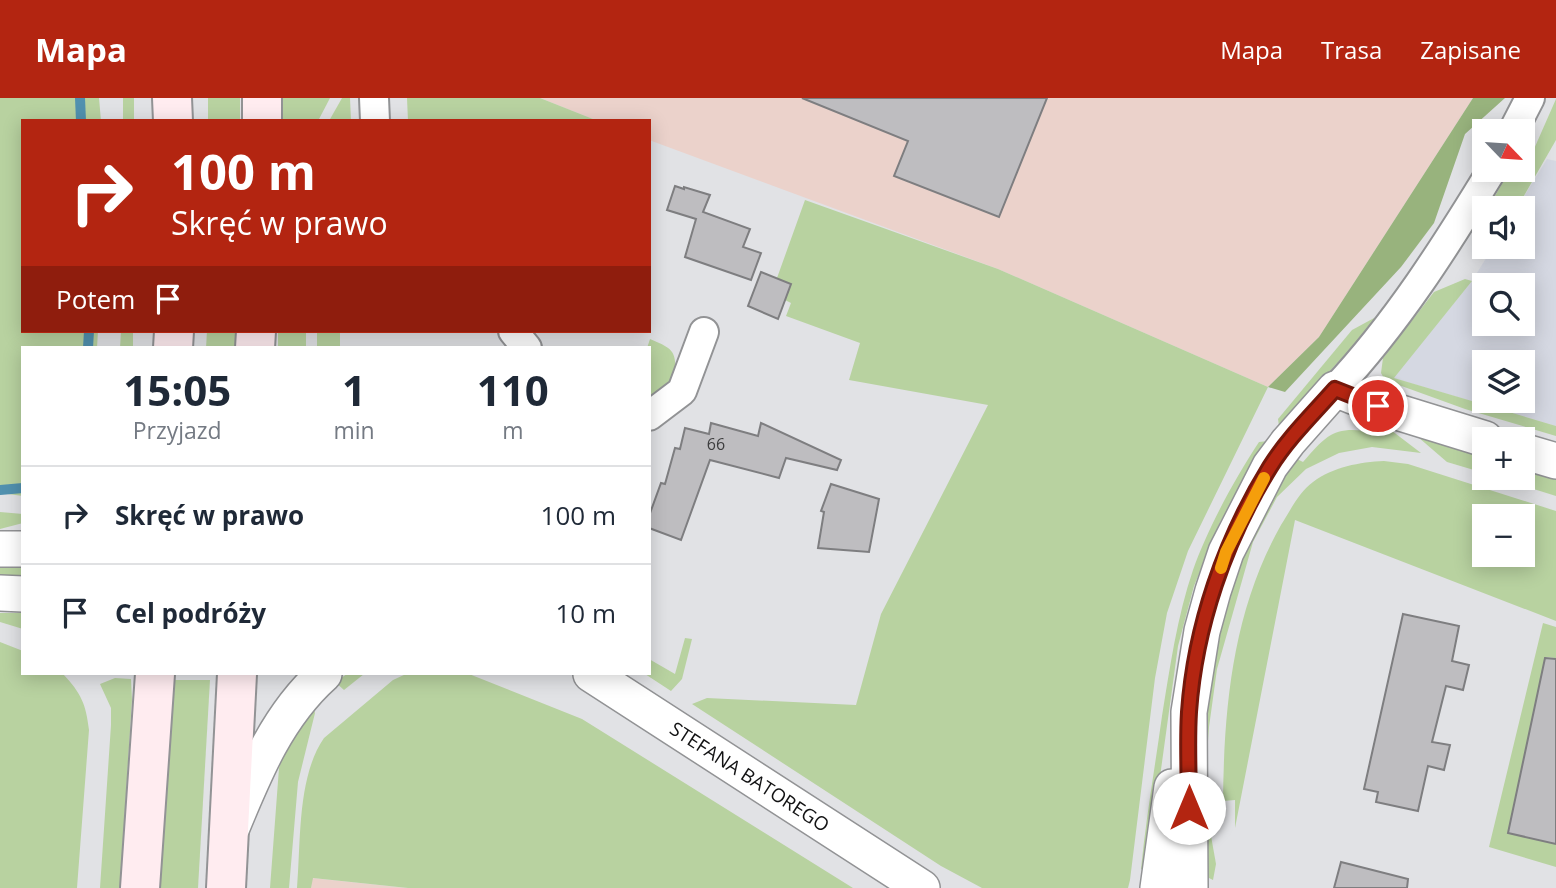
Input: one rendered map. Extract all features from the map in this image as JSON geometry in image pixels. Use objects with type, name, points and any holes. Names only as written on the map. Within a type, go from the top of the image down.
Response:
[{"type":"main road","points":[[172,98],[173,119]]},
{"type":"main road","points":[[262,98],[262,119]]},
{"type":"main road","points":[[140,888],[155,675]]},
{"type":"main road","points":[[226,888],[237,675]]},
{"type":"street","points":[[374,98],[375,119]]},
{"type":"street","points":[[1519,119],[1530,98]]},
{"type":"street","points":[[1158,888],[1174,773],[1189,712],[1202,631],[1226,552],[1270,466],[1288,442],[1369,353],[1434,264],[1485,182]]},
{"type":"street","points":[[651,414],[682,391],[704,332]]},
{"type":"street","points":[[1335,389],[1378,406],[1472,435]]},
{"type":"street","points":[[1535,455],[1556,461]]},
{"type":"street","points":[[0,593],[21,594]]},
{"type":"street","points":[[229,833],[271,739],[307,689],[323,675]]},
{"type":"street","name":"STEFANA BATOREGO","points":[[593,675],[921,885]]},
{"type":"street","points":[[1189,712],[1190,888]]},
{"type":"shaded area","points":[[540,98],[1473,98],[1319,337],[1268,387],[998,269],[651,141],[651,119],[593,119]]},
{"type":"shaded area","points":[[1547,159],[1556,161],[1556,426],[1512,413],[1535,413],[1535,350],[1472,350],[1472,401],[1393,378],[1472,281],[1472,336],[1535,336],[1535,273],[1477,273],[1486,259],[1535,259],[1535,196],[1524,196]]},
{"type":"shaded area","points":[[312,878],[388,886],[408,888],[311,888]]},
{"type":"green space","points":[[0,98],[99,98],[101,119],[21,119],[21,333],[98,333],[97,346],[21,346],[21,496],[0,493]]},
{"type":"green space","points":[[123,98],[134,98],[134,119],[123,119]]},
{"type":"green space","points":[[208,98],[240,98],[240,119],[208,119]]},
{"type":"green space","points":[[280,98],[330,98],[319,119],[280,119]]},
{"type":"green space","points":[[342,98],[350,98],[351,119],[330,119]]},
{"type":"green space","points":[[407,98],[540,98],[593,119],[408,119]]},
{"type":"green space","points":[[1473,98],[1505,98],[1482,119],[1472,119],[1472,128],[1465,134],[1434,223],[1401,267],[1285,392],[1268,387],[1319,337]]},
{"type":"green space","points":[[1556,99],[1556,140],[1535,177],[1535,147]]},
{"type":"green space","points":[[1503,182],[1532,182],[1524,196],[1495,196]]},
{"type":"green space","points":[[805,200],[998,269],[1268,387],[1188,551],[1167,613],[1155,678],[1128,888],[982,888],[941,866],[692,704],[707,698],[856,705],[881,614],[988,405],[849,380],[860,343],[786,316],[791,303],[785,300],[777,278]]},
{"type":"green space","points":[[1465,279],[1472,281],[1394,378],[1472,401],[1472,411],[1385,380],[1381,373],[1383,358],[1434,292]]},
{"type":"green space","points":[[1376,317],[1364,334],[1279,426],[1278,419],[1352,330]]},
{"type":"green space","points":[[121,333],[133,333],[133,346],[120,346]]},
{"type":"green space","points":[[207,333],[238,333],[238,346],[206,346]]},
{"type":"green space","points":[[278,333],[306,333],[306,346],[278,346]]},
{"type":"green space","points":[[317,333],[340,333],[340,346],[317,346]]},
{"type":"green space","points":[[650,339],[669,349],[674,357],[676,378],[651,404],[651,346],[648,346]]},
{"type":"green space","points":[[1478,413],[1512,413],[1556,426],[1556,436],[1535,430],[1535,427],[1526,427]]},
{"type":"green space","points":[[1379,421],[1421,453],[1372,447],[1339,453],[1306,469],[1277,497],[1253,542],[1217,669],[1204,797],[1198,750],[1209,679],[1224,611],[1238,565],[1254,527],[1295,458],[1303,462],[1334,433],[1351,430],[1375,432]]},
{"type":"green space","points":[[1411,431],[1472,450],[1472,469],[1447,462]]},
{"type":"green space","points":[[1268,441],[1220,522],[1194,586],[1178,646],[1159,784],[1152,875],[1141,869],[1143,850],[1174,642],[1183,606],[1199,554],[1222,505],[1259,442]]},
{"type":"green space","points":[[1384,461],[1408,464],[1472,484],[1472,490],[1490,490],[1534,504],[1472,504],[1472,567],[1535,567],[1535,504],[1556,511],[1556,621],[1295,520],[1235,828],[1235,800],[1223,801],[1226,729],[1234,659],[1252,590],[1281,525],[1303,491],[1329,473],[1356,464]]},
{"type":"green space","points":[[1535,471],[1556,477],[1556,496],[1535,489]]},
{"type":"green space","points":[[0,512],[21,514],[21,524],[0,529]]},
{"type":"green space","points":[[0,567],[21,567],[21,575],[0,575]]},
{"type":"green space","points":[[0,613],[21,613],[21,628],[0,622]]},
{"type":"green space","points":[[1543,623],[1556,627],[1556,658],[1545,657],[1508,833],[1556,844],[1556,867],[1489,847]]},
{"type":"green space","points":[[685,638],[692,639],[682,679],[671,691],[647,675],[651,675],[651,660],[675,674]]},
{"type":"green space","points":[[0,642],[21,650],[21,675],[64,675],[84,706],[89,730],[77,888],[0,888]]},
{"type":"green space","points":[[346,675],[363,675],[344,690],[335,682]]},
{"type":"green space","points":[[404,675],[472,675],[582,719],[853,888],[408,888],[313,878],[311,888],[297,888],[302,810],[315,754],[324,738],[393,680]]},
{"type":"green space","points":[[115,678],[131,679],[132,700],[120,888],[100,888],[111,708],[100,684]]},
{"type":"green space","points":[[174,680],[210,680],[198,888],[160,888]]},
{"type":"green space","points":[[313,707],[315,713],[298,782],[289,888],[270,888],[279,768],[287,744]]},
{"type":"green space","points":[[1208,819],[1216,864],[1213,880],[1203,875],[1203,823]]},
{"type":"building","points":[[802,98],[1047,98],[999,217],[894,176],[908,141]]},
{"type":"building","points":[[675,186],[710,195],[703,212],[750,229],[743,247],[761,253],[751,280],[685,257],[696,219],[667,210]]},
{"type":"building","points":[[761,272],[791,284],[778,319],[748,306]]},
{"type":"building","points":[[711,423],[758,436],[761,423],[841,460],[837,470],[786,458],[779,478],[710,460],[681,540],[651,529],[651,510],[661,483],[665,484],[675,448],[680,449],[685,428],[709,434]]},
{"type":"building","points":[[831,484],[879,499],[869,552],[818,548],[824,512],[821,511]]},
{"type":"building","points":[[1403,614],[1459,626],[1452,661],[1469,665],[1463,690],[1446,686],[1432,742],[1450,745],[1444,770],[1428,766],[1418,811],[1376,802],[1378,792],[1364,789]]},
{"type":"building","points":[[1545,658],[1556,659],[1556,844],[1508,833]]},
{"type":"building","points":[[1341,862],[1408,879],[1407,888],[1334,888]]},
{"type":"waterway","points":[[80,98],[81,119]]},
{"type":"waterway","points":[[88,346],[89,333]]},
{"type":"waterway","points":[[0,490],[21,488]]},
{"type":"slow traffic","points":[[1221,568],[1226,552],[1264,478]]},
{"type":"route","points":[[1189,808],[1189,712],[1202,631],[1226,552],[1270,466],[1335,389],[1378,406]]}]
